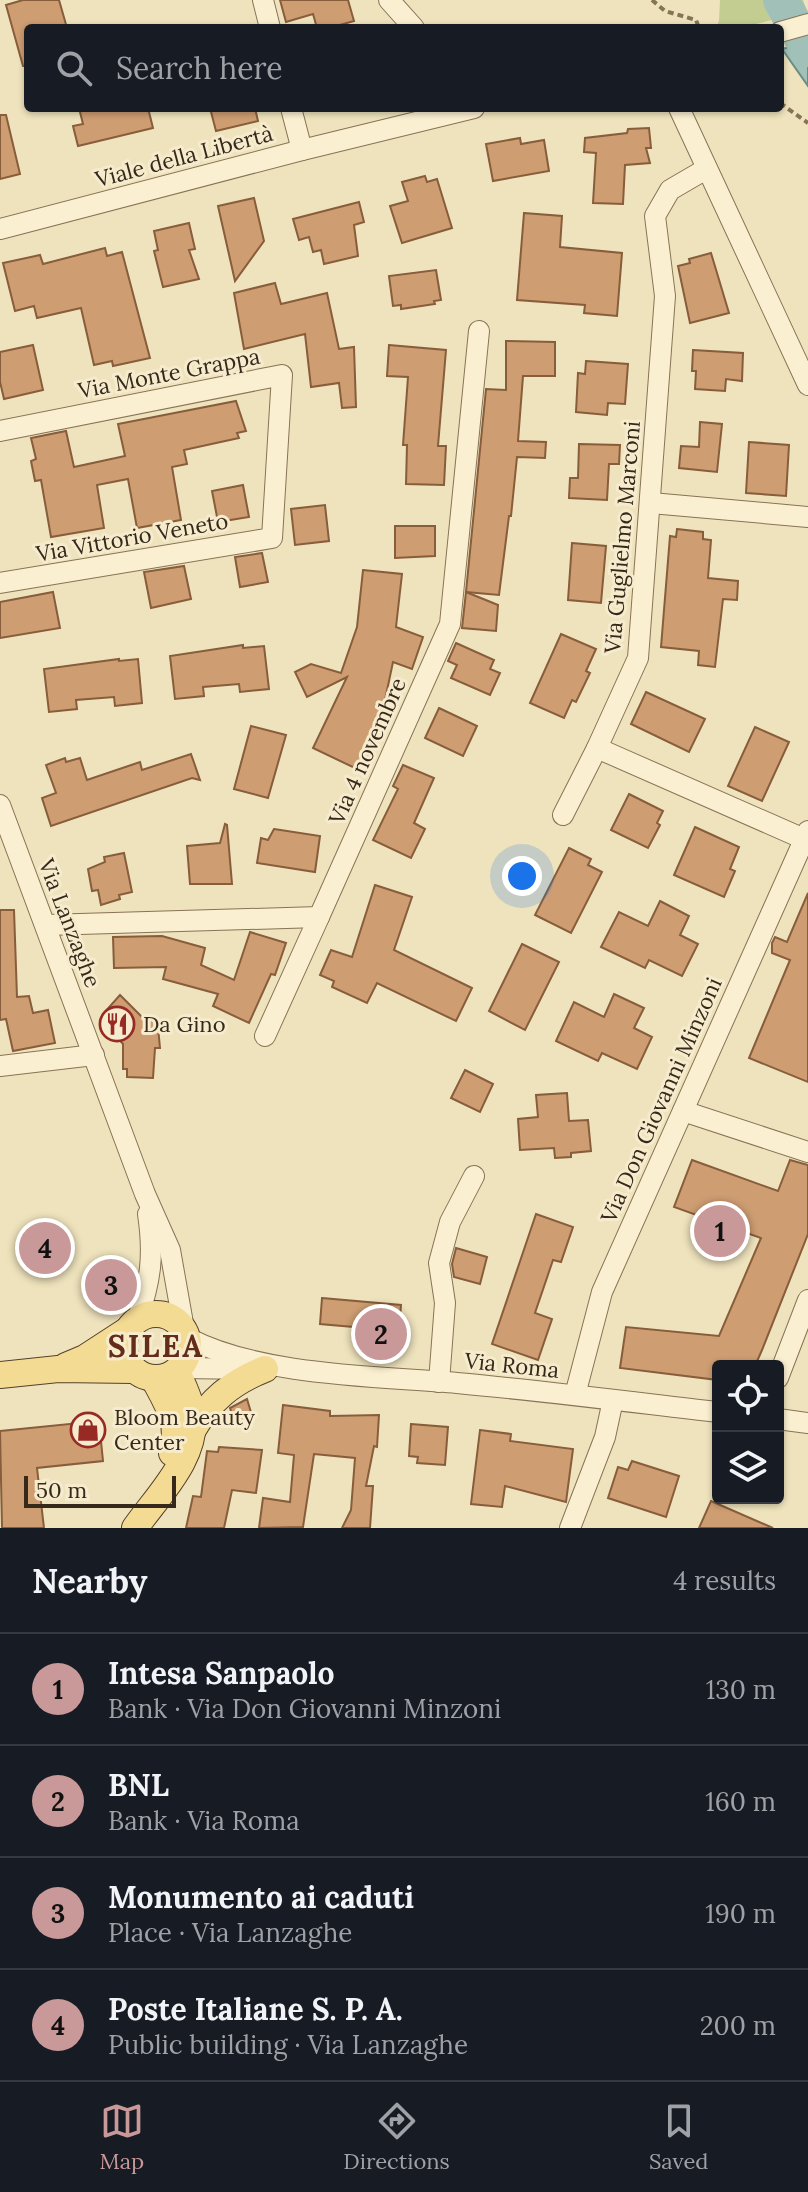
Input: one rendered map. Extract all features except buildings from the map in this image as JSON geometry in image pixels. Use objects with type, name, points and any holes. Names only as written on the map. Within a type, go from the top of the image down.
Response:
[{"type":"main road","points":[[0,1375],[58,1369],[161,1372],[187,1359],[186,1334],[169,1316],[158,1314],[132,1325],[85,1358],[58,1369]]},
{"type":"main road","points":[[132,1325],[124,1351],[161,1372],[189,1399],[192,1431]]},
{"type":"main road","points":[[135,1528],[183,1463],[192,1431],[212,1401],[225,1390],[265,1369]]},
{"type":"main road","points":[[160,1491],[177,1439],[177,1427],[161,1372]]},
{"type":"street","points":[[263,0],[269,24]]},
{"type":"street","points":[[389,0],[410,24]]},
{"type":"street","points":[[784,31],[808,24]]},
{"type":"street","points":[[292,112],[302,150]]},
{"type":"street","name":"Viale della Libertà","points":[[0,229],[458,112]]},
{"type":"street","points":[[681,112],[808,385]]},
{"type":"street","name":"Via Guglielmo Marconi","points":[[563,815],[638,658],[665,296],[655,216],[670,190],[706,169]]},
{"type":"street","name":"Via 4 novembre","points":[[265,1036],[450,624],[479,331]]},
{"type":"street","name":"Via Monte Grappa","points":[[0,431],[282,375],[272,538]]},
{"type":"street","points":[[651,503],[808,517]]},
{"type":"street","name":"Via Vittorio Veneto","points":[[0,583],[272,538]]},
{"type":"street","points":[[597,748],[806,835]]},
{"type":"street","name":"Via Lanzaghe","points":[[0,805],[145,1194],[170,1250],[186,1334]]},
{"type":"street","name":"Via Don Giovanni Minzoni","points":[[575,1395],[602,1292],[806,835]]},
{"type":"street","points":[[46,925],[319,917]]},
{"type":"street","points":[[0,1066],[94,1055]]},
{"type":"street","points":[[683,1111],[808,1152]]},
{"type":"street","points":[[439,1382],[445,1303],[439,1263],[450,1222],[474,1176]]},
{"type":"street","name":"Via Lanzaghe","points":[[132,1325],[151,1275],[152,1239],[145,1194]]},
{"type":"street","points":[[784,1362],[808,1300]]},
{"type":"street","name":"Via Roma","points":[[186,1334],[227,1355],[300,1369]]},
{"type":"street","name":"Via Roma","points":[[161,1372],[300,1369],[712,1411]]},
{"type":"street","points":[[570,1528],[605,1437],[613,1400]]},
{"type":"street","points":[[784,1420],[808,1423]]},
{"type":"path","points":[[652,0],[665,11],[696,20],[697,24]]},
{"type":"path","points":[[784,106],[808,123]]},
{"type":"green space","points":[[720,0],[803,0],[807,11],[757,24],[718,24]]},
{"type":"water","points":[[808,43],[808,86],[784,52],[784,49]]},
{"type":"waterway","points":[[781,0],[808,49]]},
{"type":"place","name":"Da Gino","points":[[117,1024]]},
{"type":"place","name":"Intesa Sanpaolo","points":[[720,1231]]},
{"type":"place","name":"Poste Italiane S. P. A.","points":[[45,1248]]},
{"type":"place","name":"Monumento ai caduti","points":[[111,1285]]},
{"type":"place","name":"BNL","points":[[381,1334]]},
{"type":"place","name":"Bloom Beauty Center","points":[[88,1430]]},
{"type":"district","name":"SILEA","points":[[156,1346]]}]
